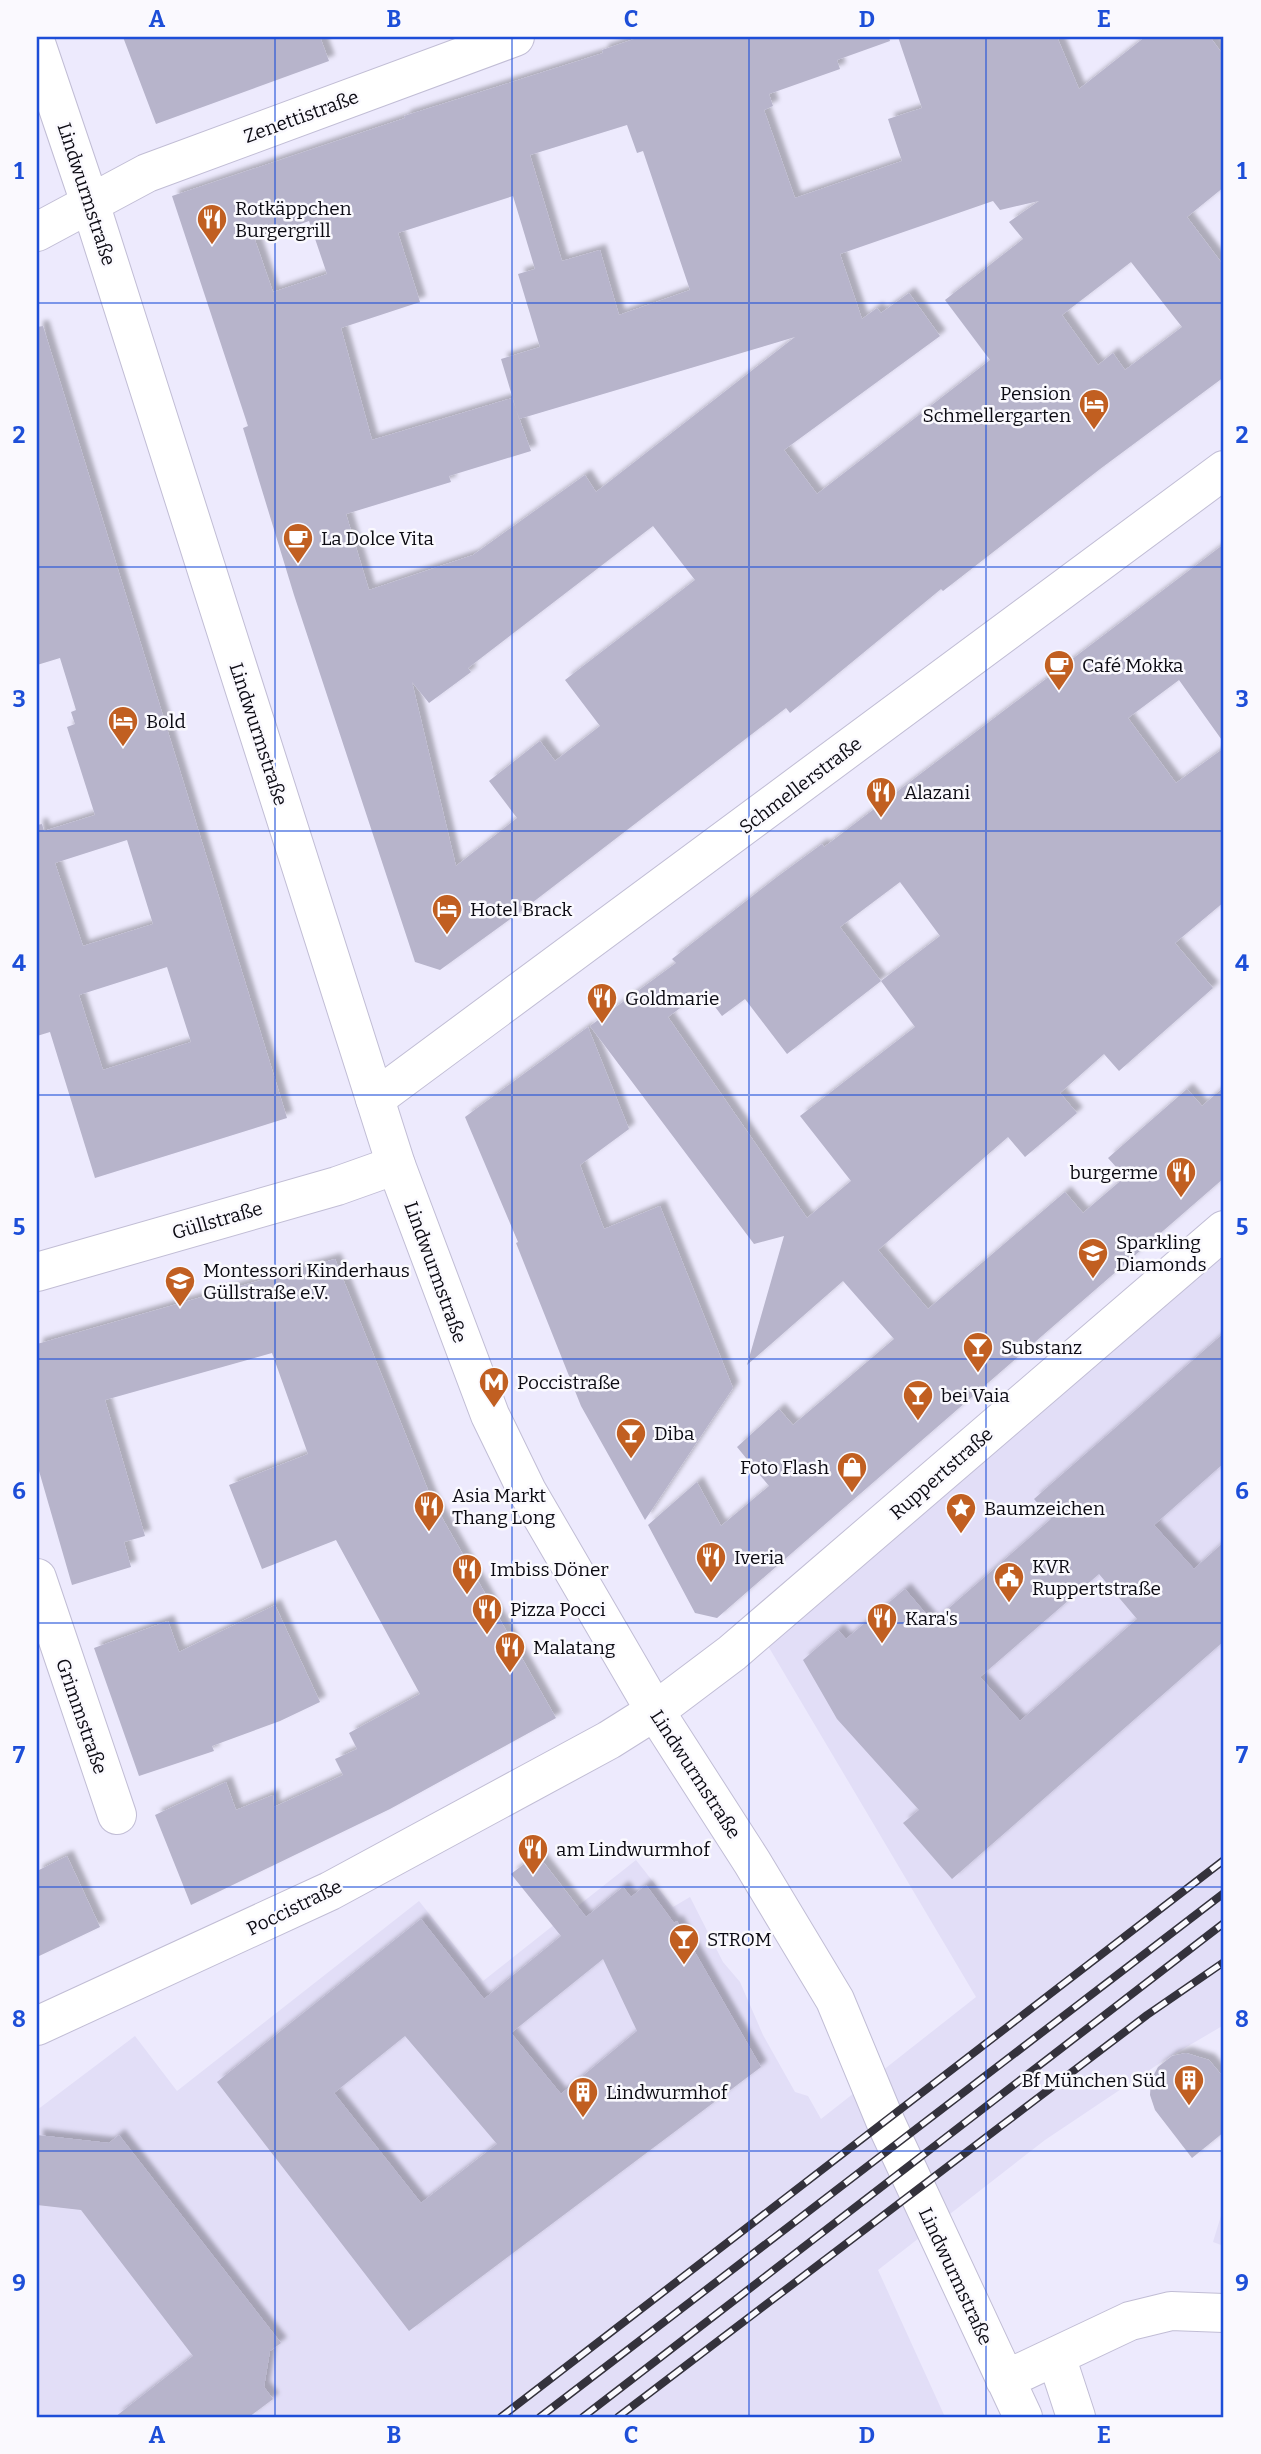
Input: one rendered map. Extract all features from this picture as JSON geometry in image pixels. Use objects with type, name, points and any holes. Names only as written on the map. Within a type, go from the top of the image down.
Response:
[{"type":"main road","name":"Zenettistraße","points":[[37,232],[147,173],[516,37]]},
{"type":"main road","name":"Lindwurmstraße","points":[[37,46],[90,203],[396,1165],[489,1415],[527,1491],[654,1712],[752,1862],[835,2000],[886,2123],[1023,2417]]},
{"type":"main road","name":"Schmellerstraße","points":[[375,1099],[1224,470]]},
{"type":"main road","name":"Güllstraße","points":[[37,1272],[337,1186],[396,1165]]},
{"type":"main road","name":"Ruppertstraße","points":[[654,1712],[732,1653],[1224,1230]]},
{"type":"main road","name":"Grimmstraße","points":[[37,1577],[117,1815]]},
{"type":"main road","name":"Poccistraße","points":[[37,2026],[330,1891],[654,1712]]},
{"type":"main road","points":[[1005,2380],[1103,2332],[1148,2315],[1182,2310],[1224,2311]]},
{"type":"main road","points":[[1063,2352],[1076,2417]]},
{"type":"shaded area","points":[[1224,1232],[1224,2025],[1166,2059],[1045,2140],[878,2270],[945,2417],[37,2417],[37,2110],[135,2036],[177,2091],[419,1901],[483,1981],[636,1860],[673,1907],[690,1897],[723,1962],[740,1982],[763,2035],[795,2092],[808,2096],[821,2119],[976,1997],[758,1629]]},
{"type":"shaded area","points":[[1224,2206],[1224,2246],[1213,2242]]},
{"type":"building","points":[[123,37],[320,37],[329,61],[156,124]]},
{"type":"building","points":[[640,37],[889,37],[890,41],[837,60],[840,69],[769,94],[773,106],[764,110],[795,198],[902,161],[888,119],[922,108],[898,37],[1057,37],[1079,89],[1145,37],[1210,37],[1224,56],[1224,187],[1187,217],[1224,266],[1224,377],[943,591],[941,589],[790,713],[786,708],[440,970],[415,962],[294,595],[243,428],[248,426],[172,196],[405,118],[404,116],[603,53],[602,50]],"holes":[[[627,125],[637,153],[643,151],[690,290],[619,315],[600,250],[562,261],[530,155]],[[513,196],[535,269],[518,274],[540,347],[501,359],[516,410],[512,398],[372,440],[341,328],[420,302],[398,233]],[[993,201],[1000,210],[1039,201],[1009,222],[1023,239],[945,300],[990,360],[817,494],[784,450],[940,336],[909,293],[881,313],[877,308],[862,319],[840,254]],[[309,221],[327,274],[273,292],[255,240]],[[1131,262],[1182,327],[1125,370],[1113,353],[1098,365],[1062,315]],[[795,337],[596,492],[585,475],[473,555],[369,590],[346,514],[451,482],[449,476],[531,451],[519,419]],[[653,526],[695,580],[565,680],[600,726],[555,761],[540,741],[489,781],[517,818],[456,866],[412,682],[429,703],[471,672],[468,668]]]},
{"type":"building","points":[[43,326],[287,1118],[95,1178],[50,1032],[37,1036],[37,825],[42,824],[44,831],[95,815],[67,727],[75,724],[71,712],[76,710],[60,658],[37,665],[37,327]],"holes":[[[127,840],[153,924],[83,946],[55,863]],[[167,967],[191,1042],[103,1070],[79,995]]]},
{"type":"building","points":[[1224,544],[1224,743],[1179,680],[1128,718],[1176,783],[1224,748],[1224,902],[1175,943],[1213,988],[1119,1071],[1104,1054],[1060,1093],[1077,1113],[1025,1157],[1008,1137],[878,1250],[928,1309],[1065,1192],[1083,1213],[1125,1177],[1108,1158],[1187,1089],[1202,1106],[1224,1087],[1224,1178],[717,1618],[695,1613],[648,1525],[697,1482],[721,1526],[769,1486],[737,1447],[779,1409],[793,1425],[894,1339],[843,1281],[747,1365],[784,1236],[754,1244],[590,1026],[676,963],[672,959],[777,877],[822,844],[824,847]],"holes":[[[900,882],[940,936],[881,981],[840,927]],[[881,981],[915,1027],[800,1116],[851,1181],[807,1218],[668,1017],[703,991],[722,1016],[745,999],[787,1054]]]},
{"type":"building","points":[[588,1027],[629,1129],[580,1165],[604,1229],[660,1206],[733,1388],[645,1520],[581,1406],[516,1243],[518,1242],[465,1117]]},
{"type":"building","points":[[335,1259],[432,1500],[556,1718],[390,1809],[191,1905],[155,1815],[226,1782],[236,1810],[273,1795],[274,1807],[343,1775],[335,1759],[357,1749],[349,1733],[420,1694],[336,1540],[262,1569],[229,1485],[308,1454],[272,1353],[105,1400],[145,1536],[124,1542],[131,1567],[72,1585],[37,1464],[37,1344]]},
{"type":"building","name":"KVR Ruppertstraße","points":[[1224,1333],[1224,1463],[1154,1525],[1194,1569],[1224,1542],[1224,1641],[952,1879],[903,1823],[919,1810],[837,1719],[803,1660],[838,1630],[846,1639],[905,1589],[933,1622],[1051,1519],[1034,1499]],"holes":[[[1099,1574],[1137,1619],[1020,1721],[980,1677]]]},
{"type":"building","points":[[275,1605],[320,1702],[280,1721],[212,1746],[214,1751],[139,1776],[94,1648],[168,1621],[179,1652]]},
{"type":"building","points":[[537,1854],[586,1917],[623,1887],[631,1897],[646,1885],[674,1923],[677,1921],[761,2067],[409,2331],[217,2082],[421,1919],[484,1999],[561,1936],[511,1874]],"holes":[[[603,1959],[637,2031],[561,2094],[511,2033]],[[405,2036],[497,2144],[421,2203],[334,2093]]]},
{"type":"building","points":[[67,1856],[100,1927],[37,1957],[37,1871]]},
{"type":"building","name":"Bf München Süd","points":[[1186,2053],[1209,2060],[1224,2078],[1224,2132],[1192,2158],[1155,2110],[1150,2095],[1151,2080],[1158,2067],[1172,2056]]},
{"type":"building","points":[[37,2135],[109,2143],[119,2135],[281,2343],[270,2351],[264,2387],[273,2399],[249,2417],[115,2417],[193,2356],[81,2210],[37,2205]]},
{"type":"railway","points":[[501,2417],[1224,1860]]},
{"type":"railway","points":[[540,2417],[1224,1893]]},
{"type":"railway","points":[[583,2417],[1224,1923]]},
{"type":"railway","points":[[618,2417],[1147,2015],[1224,1962]]},
{"type":"place","name":"Rotkäppchen Burgergrill","points":[[212,246]]},
{"type":"place","name":"Pension Schmellergarten","points":[[1094,431]]},
{"type":"place","name":"La Dolce Vita","points":[[298,565]]},
{"type":"place","name":"Café Mokka","points":[[1059,692]]},
{"type":"place","name":"Bold","points":[[123,748]]},
{"type":"place","name":"Alazani","points":[[881,819]]},
{"type":"place","name":"Hotel Brack","points":[[447,936]]},
{"type":"place","name":"Goldmarie","points":[[602,1025]]},
{"type":"place","name":"burgerme","points":[[1181,1199]]},
{"type":"place","name":"Sparkling Diamonds","points":[[1093,1280]]},
{"type":"place","name":"Montessori Kinderhaus Güllstraße e.V.","points":[[180,1308]]},
{"type":"place","name":"Substanz","points":[[978,1374]]},
{"type":"place","name":"Poccistraße","points":[[494,1409]]},
{"type":"place","name":"bei Vaia","points":[[918,1422]]},
{"type":"place","name":"Diba","points":[[631,1460]]},
{"type":"place","name":"Foto Flash","points":[[852,1494]]},
{"type":"place","name":"Asia Markt Thang Long","points":[[429,1533]]},
{"type":"place","name":"Baumzeichen","points":[[961,1535]]},
{"type":"place","name":"Iveria","points":[[711,1584]]},
{"type":"place","name":"Imbiss Döner","points":[[467,1596]]},
{"type":"place","name":"KVR Ruppertstraße","points":[[1009,1604]]},
{"type":"place","name":"Pizza Pocci","points":[[487,1636]]},
{"type":"place","name":"Kara's","points":[[882,1645]]},
{"type":"place","name":"Malatang","points":[[510,1674]]},
{"type":"place","name":"am Lindwurmhof","points":[[533,1876]]},
{"type":"place","name":"STROM","points":[[684,1966]]},
{"type":"place","name":"Bf München Süd","points":[[1189,2107]]},
{"type":"place","name":"Lindwurmhof","points":[[583,2119]]}]
